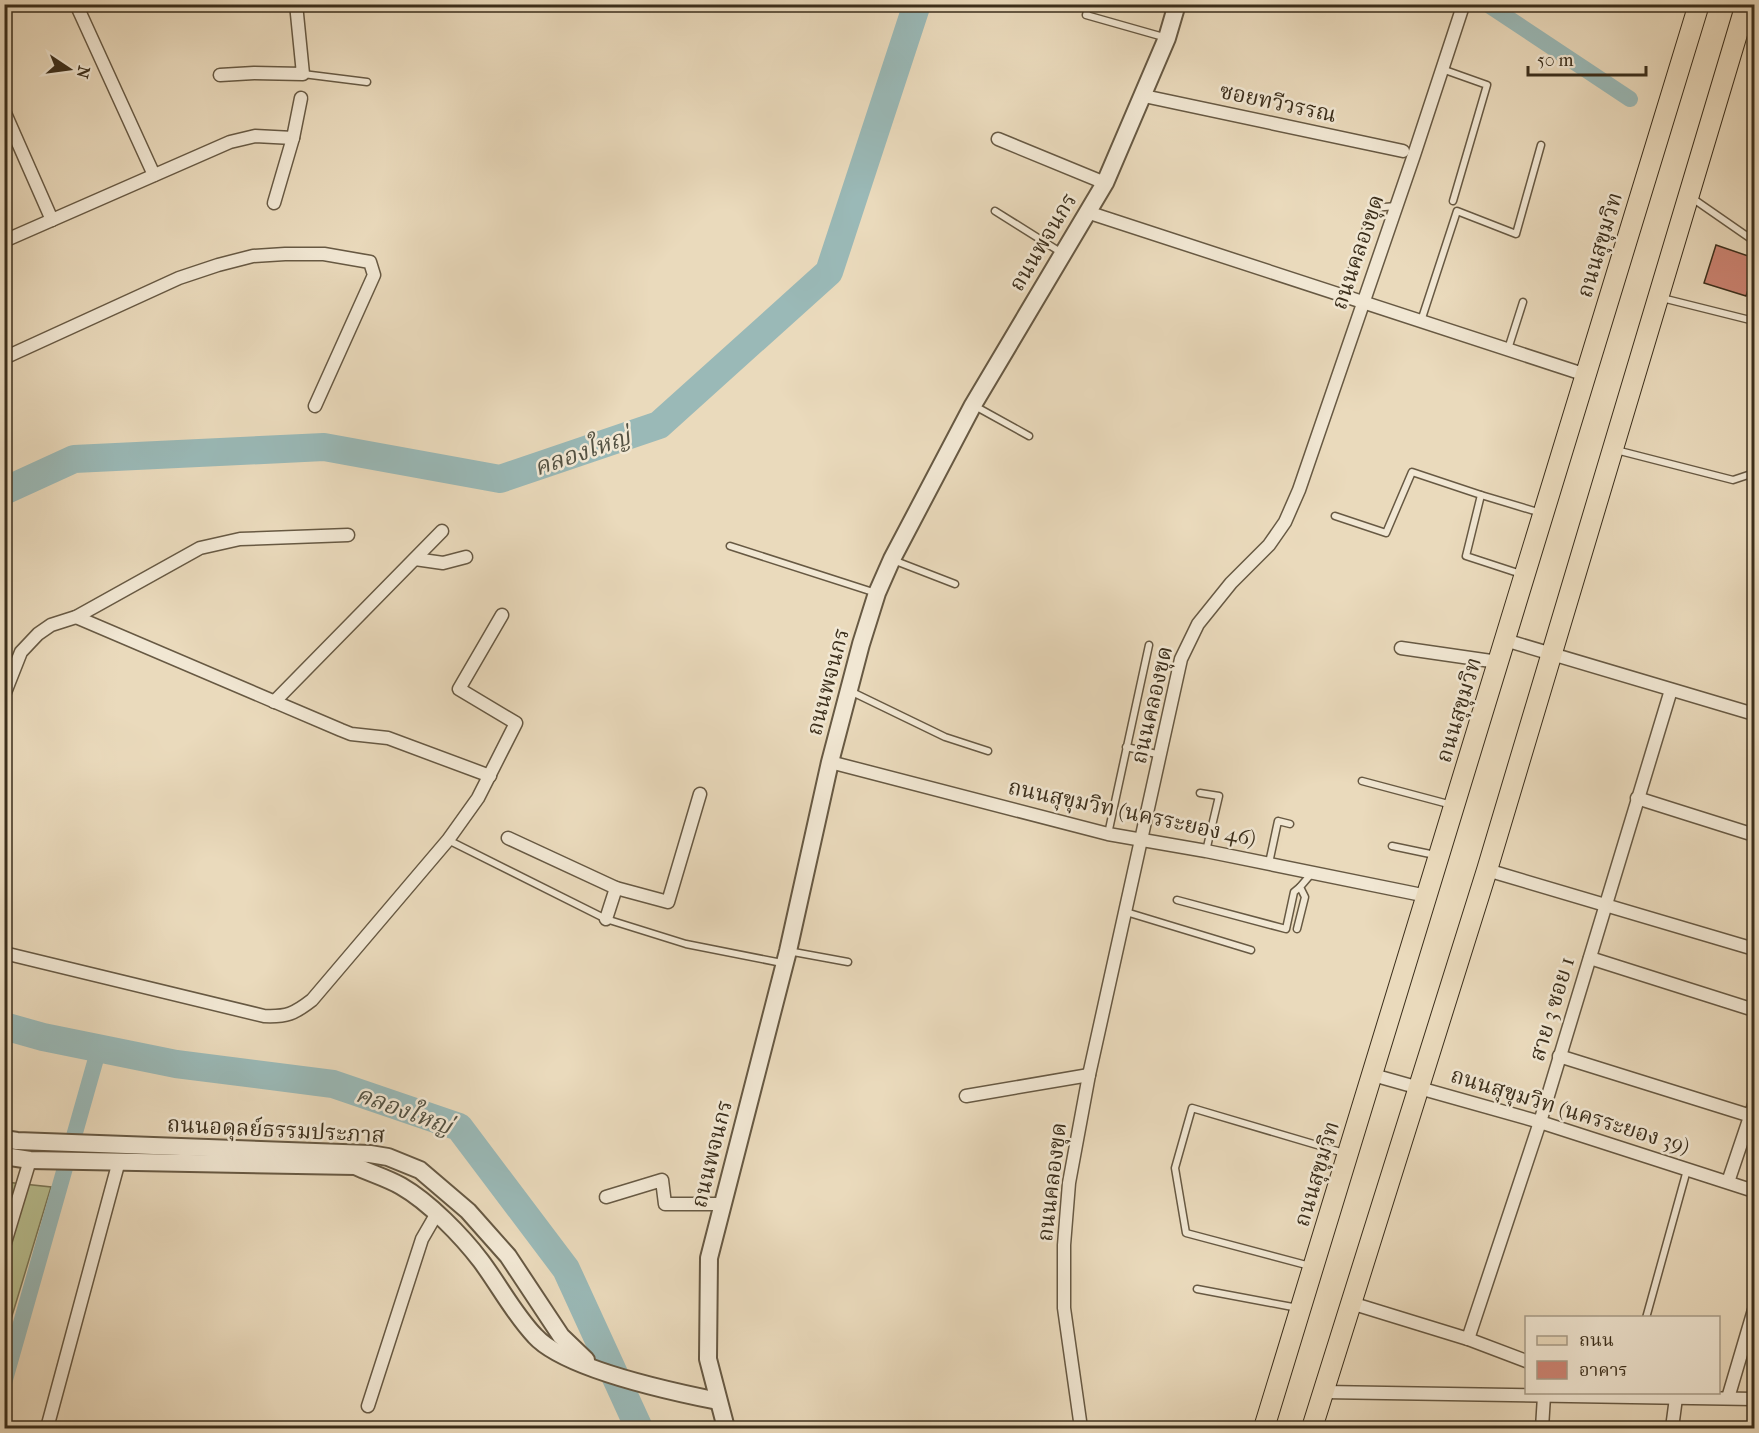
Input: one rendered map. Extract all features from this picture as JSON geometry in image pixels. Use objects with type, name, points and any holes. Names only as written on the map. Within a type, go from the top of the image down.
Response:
[{"type":"main road","name":"ถนนสุขุมวิท","points":[[1264,1428],[1699,4]]},
{"type":"main road","points":[[1312,1428],[1486,870],[1746,4]]},
{"type":"street","points":[[76,4],[154,175]]},
{"type":"street","points":[[220,75],[303,74],[296,4]]},
{"type":"street","name":"ถนนพจนกร","points":[[726,1428],[708,1359],[709,1258],[786,958],[830,762],[877,593],[892,559],[973,405],[1105,183],[1167,38],[1175,5]]},
{"type":"street","name":"ถนนคลองขุด","points":[[1081,1428],[1064,1308],[1064,1245],[1069,1183],[1089,1076],[1143,840],[1181,659],[1198,624],[1213,604],[1269,545],[1285,522],[1299,490],[1462,9]]},
{"type":"street","name":"ซอยทวีวรรณ","points":[[1144,96],[1403,151]]},
{"type":"street","points":[[274,203],[301,98]]},
{"type":"street","points":[[4,111],[52,220]]},
{"type":"street","points":[[4,242],[230,142],[255,136],[292,138]]},
{"type":"street","points":[[998,139],[1105,183]]},
{"type":"street","points":[[1087,212],[1586,375]]},
{"type":"street","points":[[4,358],[179,278],[253,256],[324,254],[370,262],[374,275],[315,406]]},
{"type":"street","points":[[274,702],[442,531]]},
{"type":"street","points":[[4,695],[21,652],[38,634],[51,625],[76,617],[200,548],[240,540],[348,535]]},
{"type":"street","points":[[415,559],[443,563],[466,557]]},
{"type":"street","points":[[4,953],[224,1008],[264,1016],[281,1017],[294,1013],[312,1000],[448,840],[478,798],[490,776],[516,723],[459,689],[501,615]]},
{"type":"street","points":[[76,617],[351,734],[388,738],[490,776]]},
{"type":"street","points":[[1505,640],[1755,714]]},
{"type":"street","points":[[1401,648],[1498,662]]},
{"type":"street","name":"สาย 3 ซอย 1","points":[[1468,1340],[1539,1122],[1671,690]]},
{"type":"street","name":"ถนนสุขุมวิท (นครระยอง 46)","points":[[830,762],[1108,834],[1206,851],[1427,896]]},
{"type":"street","points":[[508,838],[616,888],[668,902],[700,794]]},
{"type":"street","points":[[1637,798],[1755,835]]},
{"type":"street","points":[[1486,870],[1755,949]]},
{"type":"street","points":[[606,919],[616,888]]},
{"type":"street","points":[[1590,958],[1755,1010]]},
{"type":"street","points":[[1559,1056],[1753,1111],[1728,1182]]},
{"type":"street","name":"ถนนสุขุมวิท (นครระยอง 39)","points":[[1373,1075],[1539,1122],[1755,1191]]},
{"type":"street","points":[[966,1096],[1089,1076]]},
{"type":"street","name":"ถนนอดุลย์ธรรมประภาส","points":[[4,1139],[33,1142],[370,1154],[388,1157],[420,1170],[468,1211],[508,1256],[536,1296],[551,1323],[568,1344],[596,1369]]},
{"type":"street","name":"ถนนอดุลย์ธรรมประภาส","points":[[4,1156],[37,1160],[355,1167],[400,1186],[436,1213],[479,1259],[535,1337],[560,1354],[596,1369],[676,1393],[718,1401]]},
{"type":"street","points":[[4,1246],[37,1160]]},
{"type":"street","points":[[47,1428],[119,1161]]},
{"type":"street","points":[[606,1197],[662,1180],[665,1204],[722,1204]]},
{"type":"street","points":[[368,1406],[422,1239],[436,1213]]},
{"type":"street","points":[[498,1284],[518,1272]]},
{"type":"street","points":[[1351,1303],[1525,1360]]},
{"type":"street","points":[[1728,1398],[1751,1335],[1755,1310]]},
{"type":"street","points":[[1324,1392],[1621,1394],[1676,1398],[1755,1399]]},
{"type":"street","points":[[1542,1428],[1544,1395]]},
{"type":"street","points":[[1672,1428],[1676,1398]]},
{"type":"lane","points":[[1089,4],[1086,15],[1167,38]]},
{"type":"lane","points":[[1442,69],[1487,85],[1453,201]]},
{"type":"lane","points":[[303,74],[367,82]]},
{"type":"lane","points":[[1421,321],[1456,210],[1516,234],[1541,145]]},
{"type":"lane","points":[[1689,196],[1755,241]]},
{"type":"lane","points":[[1343,295],[1373,208],[1396,206]]},
{"type":"lane","points":[[995,212],[1063,254]]},
{"type":"lane","points":[[1659,297],[1755,321]]},
{"type":"lane","points":[[1508,349],[1523,302]]},
{"type":"lane","points":[[973,405],[1029,436]]},
{"type":"lane","points":[[1613,449],[1733,480],[1755,473]]},
{"type":"lane","points":[[1335,516],[1386,533],[1412,472],[1544,514]]},
{"type":"lane","points":[[1481,495],[1466,556],[1525,576]]},
{"type":"lane","points":[[730,546],[877,593]]},
{"type":"lane","points":[[892,559],[955,584]]},
{"type":"lane","points":[[1108,834],[1149,645]]},
{"type":"lane","points":[[850,691],[945,736],[988,751]]},
{"type":"lane","points":[[1126,747],[1161,755]]},
{"type":"lane","points":[[1362,781],[1455,806]]},
{"type":"lane","points":[[1200,793],[1219,796],[1206,851]]},
{"type":"lane","points":[[1268,864],[1278,821],[1290,824]]},
{"type":"lane","points":[[448,840],[606,919],[686,945],[786,958],[848,962]]},
{"type":"lane","points":[[1392,846],[1440,856]]},
{"type":"lane","points":[[1177,900],[1286,929],[1294,892],[1312,873]]},
{"type":"lane","points":[[1297,929],[1305,897],[1300,887]]},
{"type":"lane","points":[[1126,912],[1251,950]]},
{"type":"lane","points":[[1314,1267],[1186,1233],[1174,1168],[1192,1108],[1348,1155]]},
{"type":"lane","points":[[1646,1316],[1687,1169]]},
{"type":"lane","points":[[1197,1289],[1302,1308]]},
{"type":"green space","points":[[5,1182],[51,1187],[5,1339]]},
{"type":"building","points":[[1716,245],[1754,258],[1754,271],[1746,296],[1704,283]]},
{"type":"waterway","name":"คลองใหญ่","points":[[4,491],[74,459],[324,447],[500,479],[659,425],[829,272],[917,4]]},
{"type":"waterway","points":[[1487,4],[1630,99]]},
{"type":"waterway","name":"คลองใหญ่","points":[[4,1026],[43,1037],[176,1064],[333,1084],[459,1127],[566,1269],[639,1428]]},
{"type":"waterway","points":[[4,1383],[99,1048]]}]
